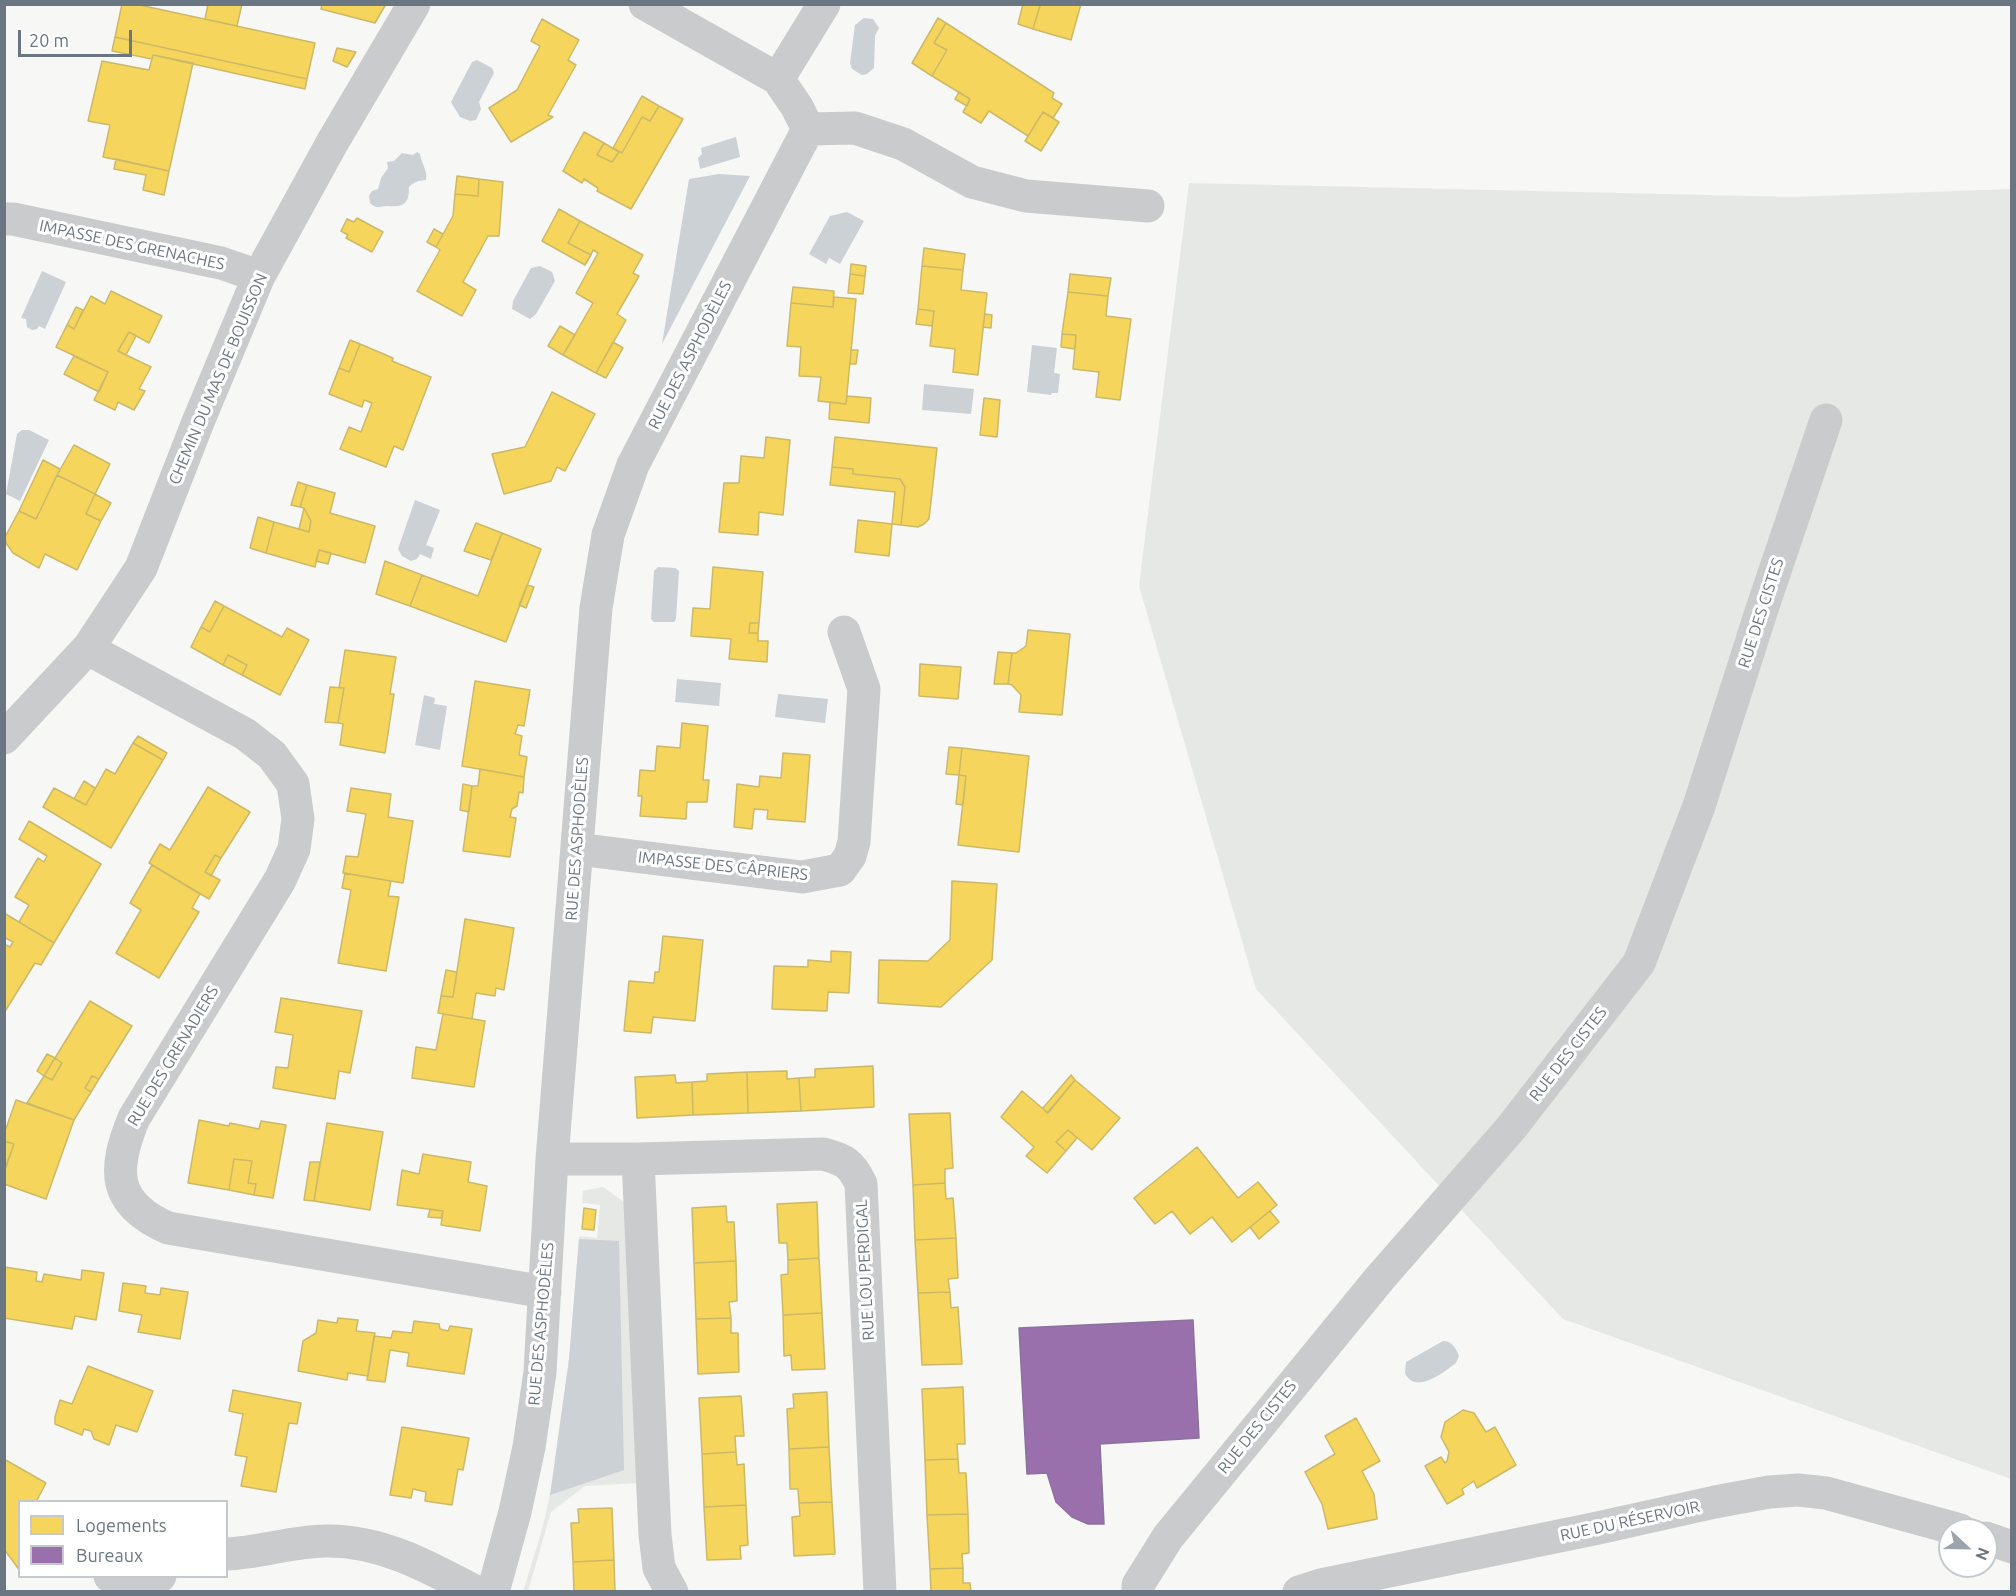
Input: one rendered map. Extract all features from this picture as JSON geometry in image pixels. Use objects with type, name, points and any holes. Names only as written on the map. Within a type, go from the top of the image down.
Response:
[{"type":"street","name":"CHEMIN DU MAS DE BOUISSON","points":[[4,738],[89,647],[141,568],[198,422],[259,276],[332,143],[414,4]]},
{"type":"street","points":[[645,4],[778,79],[797,107],[808,129],[855,128],[903,144],[972,182],[1026,196],[1148,206]]},
{"type":"street","points":[[778,79],[824,4]]},
{"type":"street","name":"RUE DES ASPHODÈLES","points":[[494,1592],[529,1447],[540,1372],[552,1159],[596,608],[608,534],[633,465],[808,129]]},
{"type":"street","name":"IMPASSE DES GRENACHES","points":[[4,219],[221,263],[259,276]]},
{"type":"street","name":"RUE DES CISTES","points":[[1138,1592],[1138,1585],[1168,1537],[1380,1278],[1510,1128],[1638,963],[1699,806],[1826,420]]},
{"type":"street","name":"IMPASSE DES CÂPRIERS","points":[[577,849],[802,877],[840,870],[850,856],[854,842],[864,689],[844,632]]},
{"type":"street","name":"RUE DES GRENADIERS","points":[[89,647],[101,656],[245,734],[272,754],[293,784],[298,819],[294,849],[280,880],[134,1118],[123,1146],[121,1158],[120,1172],[125,1192],[145,1216],[168,1228],[545,1292]]},
{"type":"street","name":"RUE LOU PERDIGAL","points":[[552,1159],[823,1154],[840,1158],[854,1168],[861,1184],[880,1592]]},
{"type":"street","points":[[638,1159],[655,1536],[659,1568],[672,1592]]},
{"type":"street","name":"RUE DU RÉSERVOIR","points":[[1315,1589],[1769,1492],[1798,1490],[1826,1493],[1938,1524]]},
{"type":"street","points":[[228,1554],[250,1553],[290,1544],[327,1541],[355,1543],[392,1552],[432,1568],[477,1592]]},
{"type":"street","points":[[113,1578],[133,1586],[145,1585],[157,1578]]},
{"type":"shaded area","points":[[864,18],[873,19],[879,28],[875,36],[874,68],[862,75],[852,69],[850,63],[855,25]]},
{"type":"shaded area","points":[[477,60],[492,68],[494,73],[479,102],[481,109],[476,120],[470,121],[460,117],[451,102],[472,62]]},
{"type":"shaded area","points":[[736,137],[740,157],[700,169],[698,158],[702,154],[701,148]]},
{"type":"shaded area","points":[[417,152],[420,154],[426,180],[409,187],[408,198],[404,204],[377,207],[372,205],[369,196],[372,191],[378,189],[381,178],[388,168],[387,162],[394,161],[402,153],[413,155]]},
{"type":"shaded area","points":[[719,174],[750,176],[662,344],[689,179]]},
{"type":"shaded area","points":[[1189,183],[1793,197],[2011,189],[2011,1479],[1563,1319],[1256,989],[1139,586]]},
{"type":"shaded area","points":[[847,212],[864,221],[840,264],[829,258],[826,264],[809,254],[830,216]]},
{"type":"shaded area","points":[[540,266],[552,272],[555,281],[536,314],[530,319],[512,309],[513,301],[531,268]]},
{"type":"shaded area","points":[[42,271],[66,282],[45,329],[39,326],[32,330],[27,327],[26,319],[21,318]]},
{"type":"shaded area","points":[[1032,345],[1057,348],[1054,373],[1060,374],[1058,393],[1051,395],[1027,392]]},
{"type":"shaded area","points":[[924,384],[974,389],[971,414],[922,410]]},
{"type":"shaded area","points":[[22,430],[29,430],[49,440],[20,501],[6,494],[17,434]]},
{"type":"shaded area","points":[[415,500],[440,510],[426,545],[434,548],[431,559],[420,554],[417,559],[411,561],[402,556],[398,549]]},
{"type":"shaded area","points":[[658,567],[675,568],[679,571],[674,622],[654,622],[651,619],[654,571]]},
{"type":"shaded area","points":[[677,679],[721,683],[719,706],[675,702]]},
{"type":"shaded area","points":[[778,694],[828,699],[825,723],[775,717]]},
{"type":"shaded area","points":[[424,695],[435,698],[434,704],[447,706],[440,750],[415,745]]},
{"type":"shaded area","points":[[603,1187],[624,1202],[638,1483],[585,1486],[551,1512],[528,1591],[523,1592],[544,1523],[555,1467],[568,1368],[579,1236],[597,1238],[600,1205],[582,1203],[583,1191]]},
{"type":"shaded area","points":[[579,1239],[619,1241],[624,1470],[550,1495],[569,1359]]},
{"type":"shaded area","points":[[1443,1341],[1451,1344],[1456,1350],[1459,1356],[1456,1363],[1429,1380],[1415,1382],[1410,1379],[1405,1373],[1406,1362]]},
{"type":"building: Logements","points":[[122,4],[135,4],[315,43],[307,79],[115,37]]},
{"type":"building: Logements","points":[[208,4],[242,4],[237,26],[205,19]]},
{"type":"building: Logements","points":[[322,4],[386,4],[375,23],[321,9]]},
{"type":"building: Logements","points":[[1023,4],[1040,6],[1033,29],[1018,24]]},
{"type":"building: Logements","points":[[1037,4],[1081,4],[1071,40],[1033,29],[1040,6]]},
{"type":"building: Logements","points":[[938,18],[946,23],[934,43],[947,50],[932,76],[912,63]]},
{"type":"building: Logements","points":[[542,19],[579,40],[568,60],[576,65],[548,115],[553,117],[511,142],[489,108],[517,90],[540,46],[531,41]]},
{"type":"building: Logements","points":[[946,23],[1054,93],[1052,98],[1062,104],[1053,118],[1043,112],[1028,136],[989,111],[981,123],[963,112],[970,99],[932,76],[947,50],[934,43]]},
{"type":"building: Logements","points":[[115,37],[307,79],[305,89],[153,55],[152,59],[112,51]]},
{"type":"building: Logements","points":[[337,48],[356,52],[347,67],[333,61]]},
{"type":"building: Logements","points":[[153,55],[193,63],[169,171],[103,157],[110,125],[88,121],[102,61],[149,70]]},
{"type":"building: Logements","points":[[959,92],[970,99],[967,106],[955,99]]},
{"type":"building: Logements","points":[[642,96],[659,106],[650,121],[642,117],[622,153],[613,148]]},
{"type":"building: Logements","points":[[659,106],[683,119],[631,209],[597,191],[598,188],[584,179],[582,183],[563,171],[584,132],[604,143],[597,155],[612,162],[619,152],[622,153],[642,117],[650,121]]},
{"type":"building: Logements","points":[[1043,112],[1059,122],[1041,151],[1025,141]]},
{"type":"building: Logements","points":[[604,143],[619,152],[612,162],[597,155]]},
{"type":"building: Logements","points":[[116,159],[169,171],[164,195],[143,190],[146,175],[114,169]]},
{"type":"building: Logements","points":[[457,176],[479,179],[478,196],[455,194]]},
{"type":"building: Logements","points":[[479,179],[503,182],[499,236],[488,236],[463,282],[476,290],[462,316],[417,291],[440,250],[436,247],[453,216],[455,194],[478,196]]},
{"type":"building: Logements","points":[[559,209],[580,221],[568,243],[591,255],[585,265],[542,241]]},
{"type":"building: Logements","points":[[357,218],[383,232],[372,252],[346,238],[348,235],[341,231],[347,219],[354,222]]},
{"type":"building: Logements","points":[[580,221],[643,255],[633,273],[639,276],[617,314],[626,320],[596,373],[563,355],[593,303],[576,293],[598,253],[593,250],[591,255],[568,243]]},
{"type":"building: Logements","points":[[434,229],[443,234],[436,247],[427,242]]},
{"type":"building: Logements","points":[[924,248],[965,254],[963,270],[922,266]]},
{"type":"building: Logements","points":[[851,264],[866,266],[865,276],[850,274]]},
{"type":"building: Logements","points":[[922,266],[963,270],[961,290],[987,293],[978,375],[953,372],[955,349],[930,346],[934,311],[918,309]]},
{"type":"building: Logements","points":[[850,274],[865,276],[863,294],[848,293]]},
{"type":"building: Logements","points":[[1070,274],[1111,278],[1108,296],[1068,292]]},
{"type":"building: Logements","points":[[793,287],[834,291],[833,307],[791,303]]},
{"type":"building: Logements","points":[[111,291],[162,316],[149,343],[129,332],[118,351],[151,367],[139,389],[145,391],[134,410],[118,402],[115,410],[94,400],[108,372],[56,347],[67,325],[74,329],[91,296],[105,304]]},
{"type":"building: Logements","points":[[1068,292],[1108,296],[1106,316],[1131,319],[1120,400],[1096,397],[1099,372],[1073,369],[1076,335],[1062,334]]},
{"type":"building: Logements","points":[[834,297],[856,299],[846,404],[818,401],[821,377],[799,376],[801,347],[787,346],[791,303],[833,307]]},
{"type":"building: Logements","points":[[76,307],[83,310],[74,329],[67,325]]},
{"type":"building: Logements","points":[[918,309],[934,311],[932,326],[916,324]]},
{"type":"building: Logements","points":[[985,314],[992,315],[991,328],[983,327]]},
{"type":"building: Logements","points":[[560,326],[575,335],[563,355],[548,346]]},
{"type":"building: Logements","points":[[129,332],[136,336],[126,355],[118,351]]},
{"type":"building: Logements","points":[[1062,334],[1076,335],[1075,349],[1061,347]]},
{"type":"building: Logements","points":[[350,340],[360,344],[349,372],[339,368]]},
{"type":"building: Logements","points":[[613,342],[623,348],[606,378],[596,373]]},
{"type":"building: Logements","points":[[360,344],[393,358],[392,361],[431,377],[403,450],[394,446],[386,467],[340,449],[349,427],[361,432],[372,403],[364,400],[362,407],[329,394],[339,368],[349,372]]},
{"type":"building: Logements","points":[[851,350],[858,350],[856,364],[850,364]]},
{"type":"building: Logements","points":[[74,356],[108,372],[99,392],[64,374]]},
{"type":"building: Logements","points":[[552,392],[595,414],[565,471],[557,467],[551,481],[504,494],[492,454],[525,447]]},
{"type":"building: Logements","points":[[847,396],[871,398],[869,423],[829,419],[830,402],[846,404]]},
{"type":"building: Logements","points":[[984,398],[1000,400],[997,437],[980,435]]},
{"type":"building: Logements","points":[[766,437],[790,440],[783,515],[759,512],[758,535],[719,532],[724,483],[739,483],[741,456],[764,458]]},
{"type":"building: Logements","points":[[835,437],[937,448],[929,519],[918,527],[901,525],[905,487],[900,479],[853,474],[853,469],[832,467]]},
{"type":"building: Logements","points":[[74,445],[110,464],[95,494],[57,475]]},
{"type":"building: Logements","points":[[43,460],[60,469],[36,519],[19,511]]},
{"type":"building: Logements","points":[[832,467],[853,469],[853,474],[900,479],[905,487],[901,525],[892,524],[895,492],[830,485]]},
{"type":"building: Logements","points":[[57,475],[95,494],[86,514],[101,521],[77,570],[45,554],[39,568],[13,553],[6,543],[5,537],[19,511],[36,519]]},
{"type":"building: Logements","points":[[298,482],[307,485],[300,507],[291,505]]},
{"type":"building: Logements","points":[[307,485],[335,493],[330,513],[375,526],[365,563],[319,550],[315,567],[266,553],[274,522],[309,532],[311,521],[304,508],[300,507]]},
{"type":"building: Logements","points":[[95,494],[111,503],[101,521],[86,514]]},
{"type":"building: Logements","points":[[304,508],[311,521],[309,532],[299,529]]},
{"type":"building: Logements","points":[[258,517],[274,522],[266,553],[250,548]]},
{"type":"building: Logements","points":[[858,520],[892,524],[889,556],[855,552]]},
{"type":"building: Logements","points":[[476,523],[502,533],[491,560],[464,551]]},
{"type":"building: Logements","points":[[502,533],[541,549],[506,642],[410,606],[422,575],[478,596]]},
{"type":"building: Logements","points":[[319,550],[331,553],[328,564],[316,561]]},
{"type":"building: Logements","points":[[385,561],[422,575],[410,606],[376,594]]},
{"type":"building: Logements","points":[[713,567],[763,572],[759,623],[750,623],[749,633],[758,633],[758,641],[768,641],[767,662],[729,659],[731,639],[691,636],[693,608],[710,609]]},
{"type":"building: Logements","points":[[527,585],[534,587],[526,608],[519,605]]},
{"type":"building: Logements","points":[[215,601],[224,606],[210,632],[201,627]]},
{"type":"building: Logements","points":[[224,606],[282,637],[287,628],[309,640],[280,695],[242,675],[247,665],[228,655],[223,665],[191,647],[201,627],[210,632]]},
{"type":"building: Logements","points":[[750,623],[759,623],[758,633],[749,633]]},
{"type":"building: Logements","points":[[1028,630],[1070,634],[1062,715],[1019,712],[1021,695],[1012,685],[1008,684],[1012,653],[1026,646]]},
{"type":"building: Logements","points":[[345,650],[396,657],[390,694],[394,694],[385,753],[340,745],[343,724],[338,723],[344,688],[339,688]]},
{"type":"building: Logements","points":[[998,652],[1012,653],[1008,684],[994,684]]},
{"type":"building: Logements","points":[[228,655],[247,665],[242,675],[223,665]]},
{"type":"building: Logements","points":[[920,664],[961,667],[958,699],[919,696]]},
{"type":"building: Logements","points":[[475,681],[530,690],[524,726],[518,725],[515,734],[522,736],[519,755],[527,757],[524,777],[462,766]]},
{"type":"building: Logements","points":[[330,687],[344,688],[338,723],[325,722]]},
{"type":"building: Logements","points":[[682,723],[708,726],[703,780],[709,780],[707,802],[687,802],[686,819],[640,816],[642,796],[638,796],[640,770],[655,771],[657,746],[680,748]]},
{"type":"building: Logements","points":[[138,736],[167,753],[163,760],[133,743]]},
{"type":"building: Logements","points":[[133,743],[163,760],[111,848],[43,807],[54,788],[86,805],[106,769],[115,774]]},
{"type":"building: Logements","points":[[949,747],[962,748],[959,775],[946,774]]},
{"type":"building: Logements","points":[[962,748],[1029,756],[1019,852],[958,845],[966,776],[959,775]]},
{"type":"building: Logements","points":[[783,753],[810,755],[805,822],[767,819],[768,810],[754,809],[752,829],[734,827],[737,784],[759,787],[760,776],[781,778]]},
{"type":"building: Logements","points":[[480,769],[524,777],[523,793],[519,792],[517,806],[512,809],[510,817],[516,818],[510,857],[463,851],[472,786],[478,786]]},
{"type":"building: Logements","points":[[959,775],[966,776],[963,805],[956,804]]},
{"type":"building: Logements","points":[[84,781],[95,788],[86,805],[74,799]]},
{"type":"building: Logements","points":[[463,784],[472,786],[469,812],[460,810]]},
{"type":"building: Logements","points":[[208,787],[250,812],[221,858],[215,855],[205,872],[220,880],[209,899],[149,863],[160,844],[170,850]]},
{"type":"building: Logements","points":[[351,788],[391,794],[388,817],[413,821],[403,883],[343,873],[346,856],[358,857],[366,814],[347,811]]},
{"type":"building: Logements","points":[[29,821],[101,864],[54,943],[19,922],[29,905],[15,897],[38,858],[44,862],[47,856],[19,839]]},
{"type":"building: Logements","points":[[215,855],[221,858],[211,876],[205,872]]},
{"type":"building: Logements","points":[[152,865],[200,894],[192,908],[199,912],[159,978],[116,953],[141,910],[130,903]]},
{"type":"building: Logements","points":[[345,873],[391,881],[388,896],[399,897],[386,971],[338,963],[351,890],[342,888]]},
{"type":"building: Logements","points":[[952,881],[997,884],[992,960],[941,1007],[878,1003],[879,960],[928,961],[950,940]]},
{"type":"building: Logements","points":[[4,913],[54,943],[41,965],[35,963],[4,1013],[4,944],[10,947],[13,942],[4,937]]},
{"type":"building: Logements","points":[[465,919],[514,928],[504,990],[496,988],[495,996],[476,993],[472,1019],[438,1013],[441,996],[453,997]]},
{"type":"building: Logements","points":[[663,936],[703,940],[695,1021],[653,1017],[651,1033],[624,1031],[629,981],[654,983],[655,972],[659,972]]},
{"type":"building: Logements","points":[[831,951],[851,952],[849,993],[828,992],[827,1011],[772,1009],[774,966],[808,967],[808,960],[831,962]]},
{"type":"building: Logements","points":[[446,970],[457,972],[453,997],[441,996]]},
{"type":"building: Logements","points":[[281,998],[362,1011],[350,1073],[339,1071],[335,1099],[273,1088],[276,1067],[288,1068],[293,1035],[275,1032]]},
{"type":"building: Logements","points":[[90,1001],[132,1026],[99,1079],[92,1076],[85,1088],[91,1092],[74,1120],[27,1103],[44,1076],[52,1080],[62,1063],[55,1058]]},
{"type":"building: Logements","points":[[443,1014],[485,1021],[474,1087],[412,1078],[416,1047],[436,1050]]},
{"type":"building: Logements","points":[[47,1054],[55,1058],[44,1076],[37,1071]]},
{"type":"building: Logements","points":[[55,1058],[62,1063],[52,1080],[44,1076]]},
{"type":"building: Logements","points":[[873,1066],[874,1107],[801,1111],[799,1078],[815,1077],[815,1069]]},
{"type":"building: Logements","points":[[787,1071],[787,1079],[799,1078],[801,1111],[748,1113],[747,1072]]},
{"type":"building: Logements","points":[[747,1072],[748,1113],[693,1115],[692,1082],[707,1081],[707,1074]]},
{"type":"building: Logements","points":[[675,1075],[676,1083],[692,1082],[693,1115],[637,1118],[635,1077]]},
{"type":"building: Logements","points":[[1071,1075],[1075,1080],[1047,1113],[1043,1108]]},
{"type":"building: Logements","points":[[92,1076],[99,1079],[91,1092],[85,1088]]},
{"type":"building: Logements","points":[[1075,1080],[1120,1118],[1092,1150],[1068,1130],[1056,1142],[1066,1151],[1047,1173],[1026,1156],[1034,1147],[1001,1117],[1022,1091],[1048,1113]]},
{"type":"building: Logements","points":[[16,1100],[74,1120],[46,1199],[4,1184],[4,1171],[14,1144],[4,1141],[4,1134]]},
{"type":"building: Logements","points":[[950,1113],[953,1168],[945,1169],[945,1183],[913,1185],[909,1114]]},
{"type":"building: Logements","points":[[199,1120],[259,1129],[261,1121],[286,1125],[273,1198],[254,1195],[256,1184],[248,1183],[252,1161],[234,1159],[229,1190],[188,1183]]},
{"type":"building: Logements","points":[[327,1123],[383,1132],[370,1210],[314,1201]]},
{"type":"building: Logements","points":[[1068,1130],[1077,1138],[1066,1151],[1056,1142]]},
{"type":"building: Logements","points":[[4,1141],[14,1144],[6,1167],[4,1166]]},
{"type":"building: Logements","points":[[1197,1147],[1238,1198],[1258,1182],[1277,1205],[1232,1242],[1212,1217],[1190,1234],[1172,1211],[1155,1224],[1134,1198]]},
{"type":"building: Logements","points":[[423,1154],[471,1162],[468,1182],[487,1186],[480,1231],[441,1225],[443,1211],[397,1205],[402,1170],[419,1174]]},
{"type":"building: Logements","points":[[234,1159],[252,1161],[248,1183],[256,1184],[254,1195],[229,1190]]},
{"type":"building: Logements","points":[[310,1162],[320,1162],[314,1201],[304,1200]]},
{"type":"building: Logements","points":[[945,1183],[946,1199],[953,1198],[956,1238],[915,1240],[913,1185]]},
{"type":"building: Logements","points":[[817,1202],[819,1258],[788,1260],[787,1243],[779,1243],[777,1204]]},
{"type":"building: Logements","points":[[726,1206],[727,1222],[734,1222],[736,1261],[694,1263],[692,1208]]},
{"type":"building: Logements","points":[[584,1208],[596,1210],[594,1230],[582,1229]]},
{"type":"building: Logements","points":[[430,1209],[443,1211],[441,1218],[428,1217]]},
{"type":"building: Logements","points":[[1270,1211],[1279,1222],[1259,1239],[1250,1227]]},
{"type":"building: Logements","points":[[956,1238],[958,1278],[948,1279],[950,1292],[918,1293],[915,1240]]},
{"type":"building: Logements","points":[[819,1258],[822,1313],[783,1315],[781,1275],[788,1274],[788,1260]]},
{"type":"building: Logements","points":[[736,1261],[737,1301],[729,1302],[731,1318],[696,1319],[694,1263]]},
{"type":"building: Logements","points":[[4,1267],[37,1272],[36,1281],[42,1282],[44,1274],[81,1280],[82,1270],[104,1273],[96,1320],[75,1316],[72,1329],[4,1318]]},
{"type":"building: Logements","points":[[123,1283],[146,1286],[145,1293],[160,1295],[161,1288],[188,1292],[180,1339],[138,1332],[142,1315],[119,1311]]},
{"type":"building: Logements","points":[[950,1292],[951,1308],[958,1307],[962,1364],[922,1365],[918,1293]]},
{"type":"building: Logements","points":[[822,1313],[825,1369],[792,1370],[791,1355],[784,1356],[783,1315]]},
{"type":"building: Logements","points":[[338,1318],[358,1320],[356,1331],[375,1333],[368,1376],[348,1373],[347,1380],[298,1371],[303,1341],[316,1333],[318,1320],[337,1323]]},
{"type":"building: Logements","points":[[731,1318],[731,1333],[738,1333],[739,1372],[698,1374],[696,1319]]},
{"type":"building: Logements","points":[[414,1321],[439,1324],[440,1329],[448,1331],[450,1326],[472,1329],[464,1374],[407,1366],[409,1353],[390,1350],[385,1382],[367,1380],[374,1336],[391,1338],[393,1331],[412,1333]]},
{"type":"building: Logements","points":[[88,1366],[153,1391],[137,1432],[116,1425],[109,1445],[94,1439],[91,1431],[84,1429],[82,1435],[55,1424],[60,1400],[72,1404]]},
{"type":"building: Logements","points":[[963,1387],[965,1444],[957,1444],[958,1459],[925,1460],[922,1389]]},
{"type":"building: Logements","points":[[233,1390],[301,1403],[297,1424],[289,1423],[276,1492],[241,1486],[247,1457],[235,1455],[243,1414],[229,1411]]},
{"type":"building: Logements","points":[[827,1392],[829,1447],[789,1449],[787,1409],[794,1408],[793,1394]]},
{"type":"building: Logements","points":[[741,1396],[744,1436],[735,1436],[736,1452],[702,1454],[699,1398]]},
{"type":"building: Logements","points":[[1463,1410],[1474,1413],[1486,1432],[1495,1427],[1516,1465],[1477,1488],[1474,1481],[1462,1489],[1464,1494],[1447,1504],[1425,1466],[1441,1457],[1445,1463],[1447,1461],[1449,1452],[1441,1437],[1445,1422]]},
{"type":"building: Logements","points":[[1356,1418],[1380,1461],[1362,1471],[1374,1494],[1377,1519],[1328,1529],[1322,1504],[1305,1472],[1335,1454],[1325,1436]]},
{"type":"building: Logements","points":[[402,1427],[469,1438],[463,1470],[458,1469],[452,1505],[425,1501],[426,1492],[413,1489],[411,1498],[390,1495]]},
{"type":"building: Logements","points":[[829,1447],[832,1502],[799,1503],[798,1489],[790,1489],[789,1449]]},
{"type":"building: Logements","points":[[736,1452],[737,1465],[744,1464],[746,1505],[704,1507],[702,1454]]},
{"type":"building: Logements","points":[[4,1459],[46,1483],[37,1500],[18,1500],[18,1568],[4,1549]]},
{"type":"building: Logements","points":[[958,1459],[959,1473],[966,1473],[968,1514],[927,1515],[925,1460]]},
{"type":"building: Logements","points":[[832,1502],[835,1554],[794,1556],[792,1517],[800,1516],[799,1503]]},
{"type":"building: Logements","points":[[746,1505],[748,1545],[740,1546],[741,1559],[707,1560],[704,1507]]},
{"type":"building: Logements","points":[[612,1508],[614,1560],[573,1562],[571,1523],[579,1523],[578,1509]]},
{"type":"building: Logements","points":[[968,1514],[969,1553],[962,1554],[963,1568],[930,1569],[927,1515]]},
{"type":"building: Logements","points":[[614,1560],[615,1592],[574,1592],[573,1562]]},
{"type":"building: Logements","points":[[963,1568],[963,1583],[970,1583],[971,1592],[931,1592],[930,1569]]},
{"type":"building: Bureaux","points":[[1193,1320],[1199,1438],[1100,1444],[1104,1524],[1088,1524],[1072,1517],[1056,1502],[1047,1473],[1027,1474],[1019,1328]]}]
